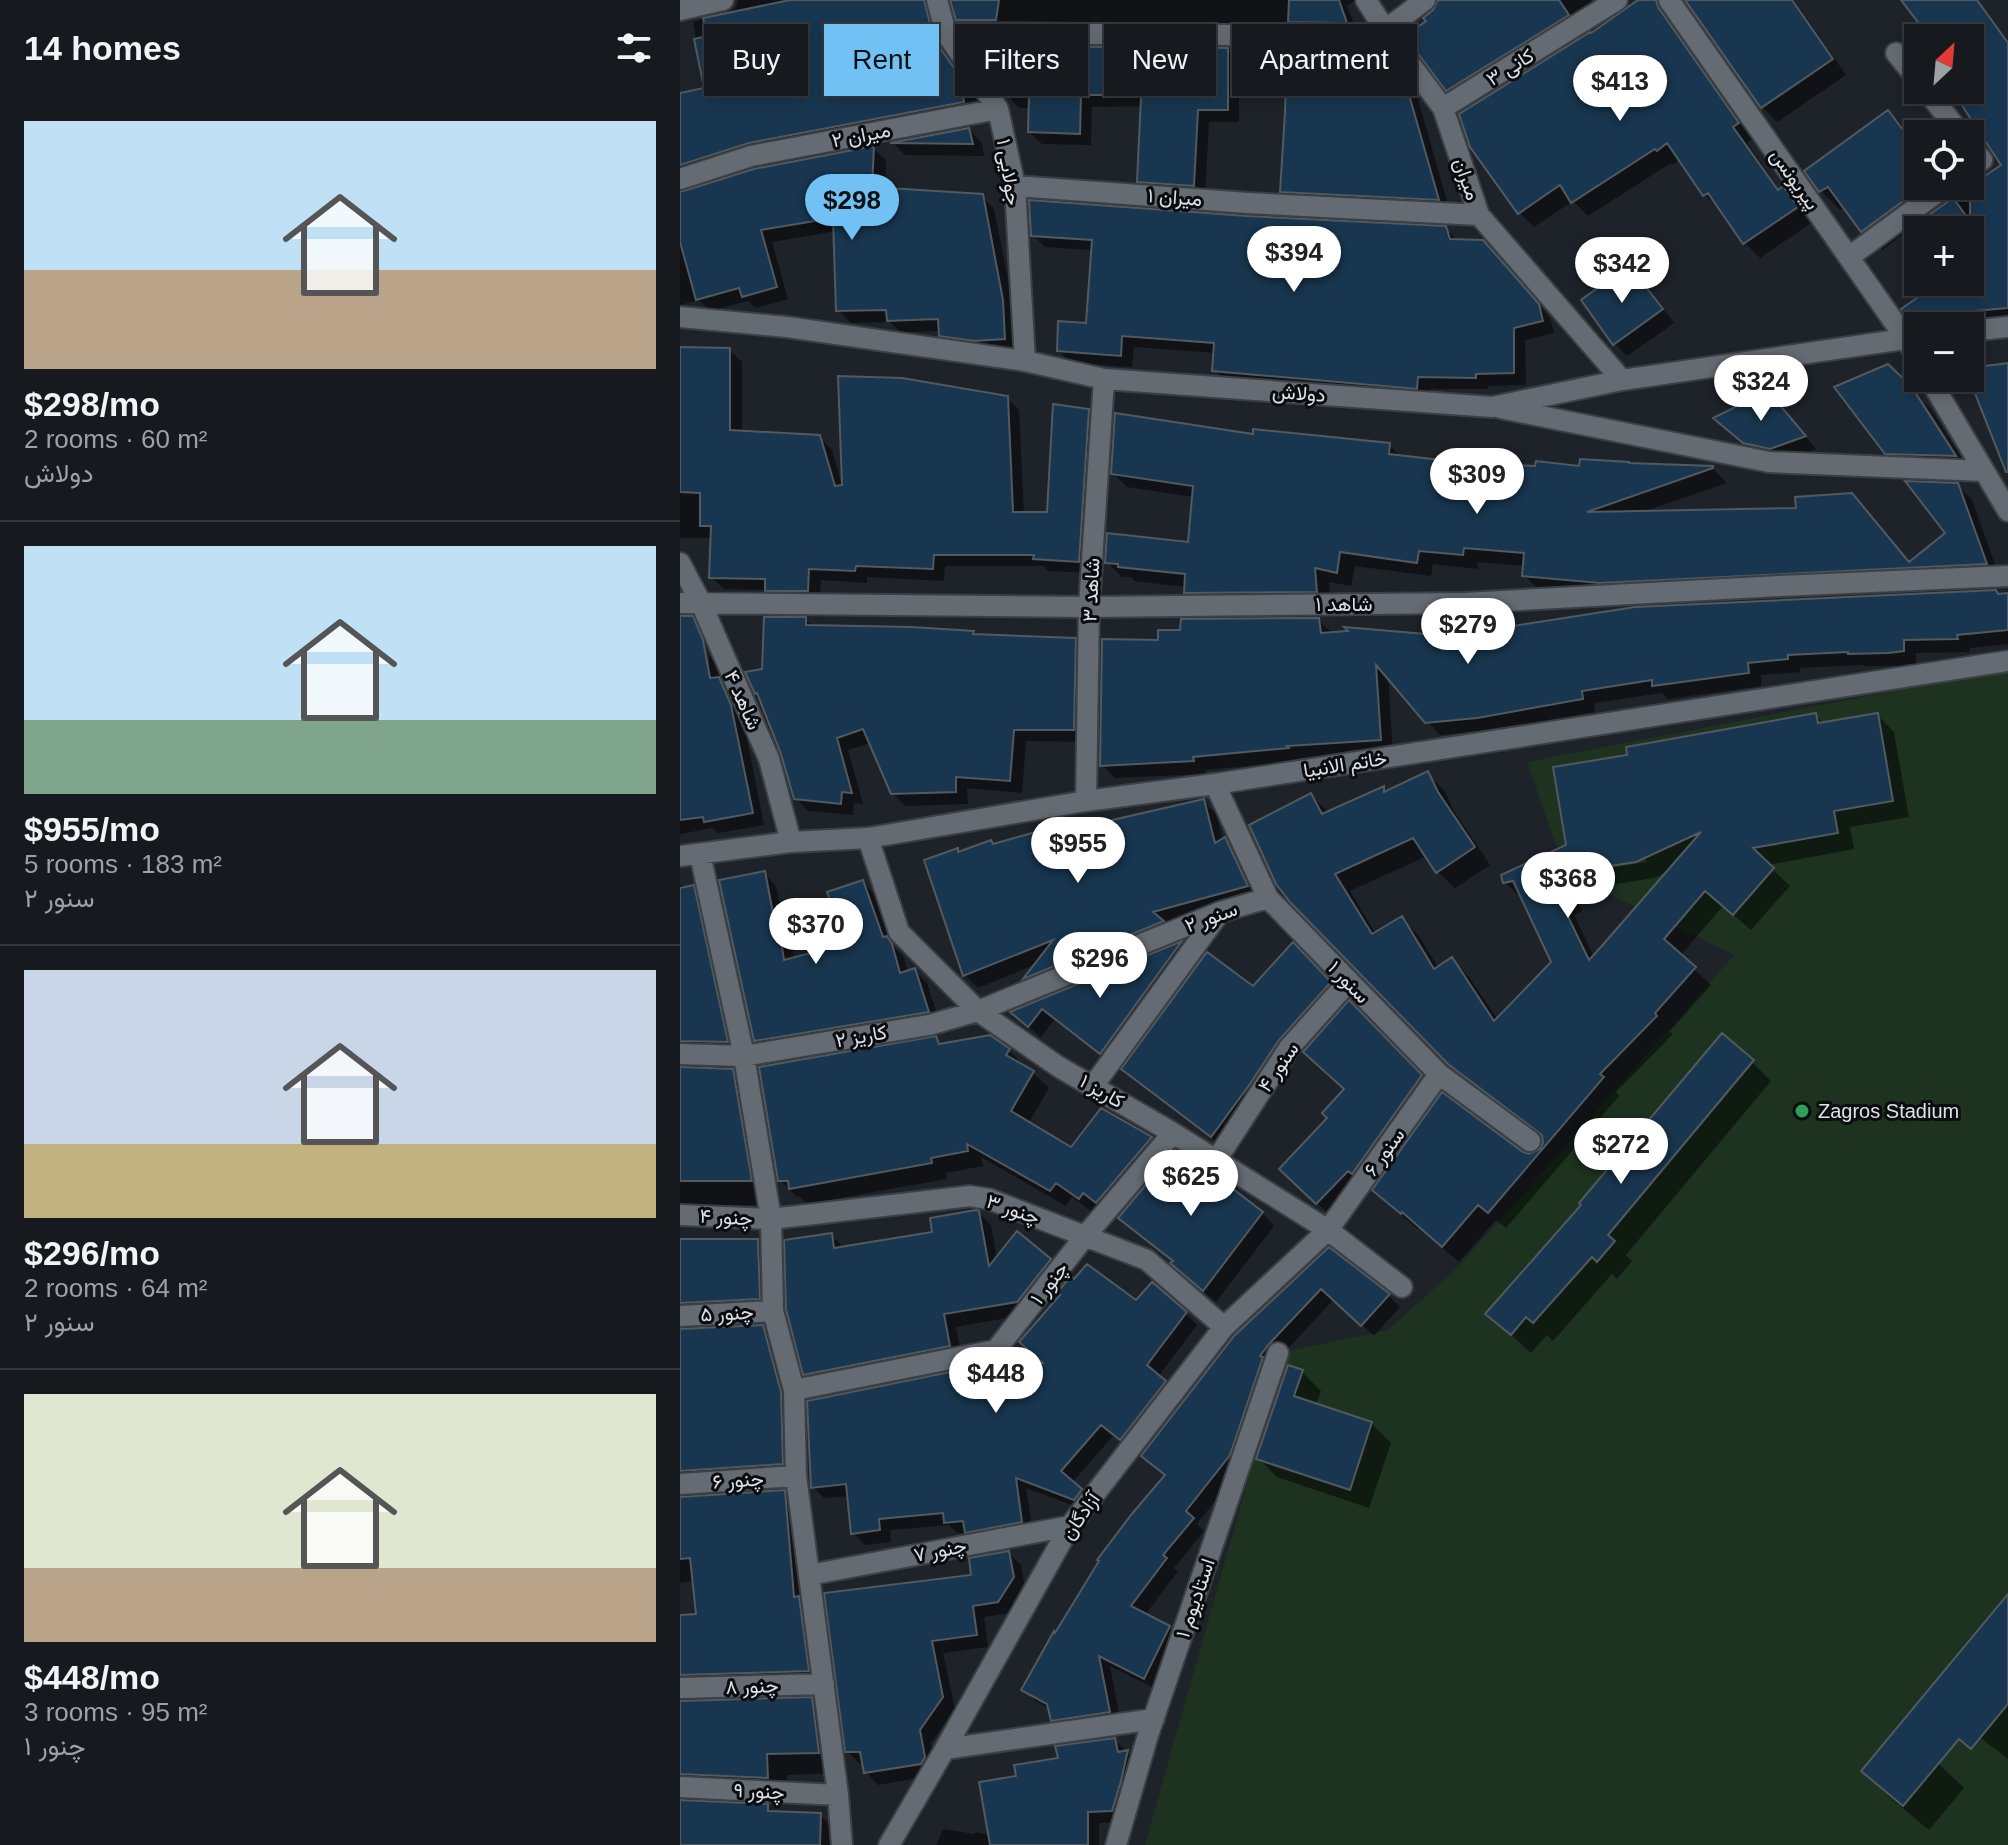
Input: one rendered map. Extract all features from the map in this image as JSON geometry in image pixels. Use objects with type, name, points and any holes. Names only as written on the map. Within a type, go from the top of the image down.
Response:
[{"type":"street","points":[[680,10],[723,0]]},
{"type":"street","name":"جولایی ۱","points":[[937,0],[946,33],[998,109],[1015,186],[1025,361]]},
{"type":"street","name":"میران","points":[[1366,0],[1381,24]]},
{"type":"street","points":[[1397,24],[1425,0]]},
{"type":"street","name":"کانی ۳","points":[[1443,108],[1617,0]]},
{"type":"street","name":"پیریونس","points":[[1669,0],[1849,257],[1904,328]]},
{"type":"street","points":[[946,33],[1232,33]]},
{"type":"street","points":[[1896,53],[1904,63]]},
{"type":"street","name":"میران","points":[[1417,73],[1443,108],[1479,215],[1622,380]]},
{"type":"street","points":[[1937,104],[1950,120]]},
{"type":"street","name":"میران ۲","points":[[680,179],[751,156],[998,109]]},
{"type":"street","name":"میران ۱","points":[[1015,186],[1248,203],[1479,215]]},
{"type":"street","points":[[1849,257],[1927,200]]},
{"type":"street","name":"دولاش","points":[[680,317],[787,327],[1025,361],[1104,379],[1492,407],[1622,380],[1904,339]]},
{"type":"street","points":[[1984,330],[2008,327]]},
{"type":"street","name":"شاهد ۳","points":[[1086,801],[1089,607],[1104,379]]},
{"type":"street","points":[[1937,392],[2008,511]]},
{"type":"street","points":[[1492,407],[1769,462],[1984,471]]},
{"type":"street","name":"شاهد ۴","points":[[680,563],[701,603],[769,759],[791,842]]},
{"type":"street","name":"شاهد ۱","points":[[680,603],[1089,607],[1465,603],[2008,576]]},
{"type":"street","name":"خاتم الانبیا","points":[[690,855],[791,842],[868,838],[1086,801],[1215,784],[2008,661]]},
{"type":"street","name":"سنور ۱","points":[[1215,784],[1268,898],[1439,1074],[1530,1141]]},
{"type":"street","name":"کاریز ۱","points":[[868,838],[899,932],[978,1011],[1059,1067],[1217,1159],[1328,1230],[1402,1287]]},
{"type":"street","points":[[690,855],[744,1056],[771,1219],[773,1311],[794,1390],[796,1476],[842,1845]]},
{"type":"street","name":"سنور ۲","points":[[978,1011],[1220,912],[1268,898]]},
{"type":"street","points":[[1093,1086],[1220,912]]},
{"type":"street","name":"سنور ۴","points":[[1217,1159],[1289,1048],[1349,981]]},
{"type":"street","name":"کاریز ۲","points":[[680,1054],[744,1056],[929,1025],[978,1011]]},
{"type":"street","name":"سنور ۶","points":[[1328,1230],[1439,1074]]},
{"type":"street","name":"چنور ۱","points":[[794,1390],[996,1350],[1086,1235],[1173,1133]]},
{"type":"street","name":"چنور ۳","points":[[771,1219],[970,1196],[989,1199],[1147,1260],[1224,1327]]},
{"type":"street","name":"چنور ۴","points":[[680,1215],[771,1219]]},
{"type":"street","name":"آزادگان","points":[[889,1845],[1070,1526],[1224,1327],[1328,1230]]},
{"type":"street","name":"چنور ۵","points":[[680,1316],[773,1311]]},
{"type":"street","name":"استادیوم ۱","points":[[1116,1845],[1154,1719],[1278,1353]]},
{"type":"street","name":"چنور ۶","points":[[680,1484],[796,1476]]},
{"type":"street","name":"چنور ۷","points":[[809,1575],[1070,1526]]},
{"type":"street","name":"چنور ۸","points":[[680,1688],[824,1684]]},
{"type":"street","points":[[945,1749],[1154,1719]]},
{"type":"street","name":"چنور ۹","points":[[680,1787],[838,1795]]},
{"type":"green space","name":"Zagros Stadium","points":[[2008,669],[2008,1845],[1145,1845],[1284,1352],[1388,1330],[1458,1267],[1734,955],[1566,873],[1527,762]]},
{"type":"building","points":[[790,0],[924,0],[930,24],[824,24],[824,96],[939,96],[939,46],[955,69],[955,96],[974,97],[963,97],[964,102],[749,143],[680,165],[680,93],[704,88],[704,96],[808,96],[808,24],[704,24],[703,18]]},
{"type":"building","points":[[950,0],[999,0],[996,20],[956,20]]},
{"type":"building","points":[[1289,0],[1339,0],[1347,23],[1288,22]]},
{"type":"building","points":[[1438,0],[1559,0],[1569,15],[1446,91],[1417,52],[1417,27]]},
{"type":"building","points":[[1638,0],[1656,0],[1739,123],[1733,127],[1778,190],[1783,186],[1798,207],[1743,244],[1708,193],[1703,196],[1667,143],[1571,203],[1560,185],[1518,214],[1470,147],[1459,114],[1591,33]]},
{"type":"building","points":[[1685,0],[1792,0],[1833,59],[1761,108]]},
{"type":"building","points":[[1901,0],[1977,0],[2008,43],[2008,308],[1904,313],[1901,309],[1920,296],[1984,296],[1984,216],[1970,216],[1970,200],[1984,200],[1984,177],[2001,165],[1984,139],[1984,120],[1971,120],[1961,104],[1984,104],[1984,24],[1919,24]]},
{"type":"building","points":[[704,37],[704,88],[694,39]]},
{"type":"building","points":[[1088,47],[1104,47],[1104,95],[1088,95]]},
{"type":"building","points":[[1216,48],[1228,48],[1228,110],[1198,110],[1194,186],[1137,182],[1141,97],[1216,96]]},
{"type":"building","points":[[1029,96],[1081,96],[1080,134],[1028,132]]},
{"type":"building","points":[[1286,96],[1409,96],[1439,200],[1280,192]]},
{"type":"building","points":[[1888,110],[1904,131],[1904,200],[1861,232],[1828,187],[1819,192],[1804,171]]},
{"type":"building","points":[[969,128],[973,144],[890,143]]},
{"type":"building","points":[[874,146],[872,187],[983,194],[1003,300],[1005,339],[974,341],[939,336],[938,319],[887,321],[886,310],[836,311],[833,218],[761,230],[777,287],[742,297],[739,288],[696,300],[680,242],[680,192],[754,169]]},
{"type":"building","points":[[1029,200],[1247,216],[1446,226],[1450,239],[1483,240],[1539,304],[1543,321],[1514,328],[1514,373],[1476,374],[1476,378],[1418,377],[1417,389],[1212,371],[1214,343],[1122,336],[1121,356],[1057,351],[1058,321],[1086,323],[1092,240],[1031,236]]},
{"type":"building","points":[[1950,200],[1954,200],[1966,216],[1927,216]]},
{"type":"building","points":[[1629,265],[1663,309],[1613,345],[1581,300]]},
{"type":"building","points":[[680,347],[730,348],[730,430],[820,435],[835,486],[842,485],[838,376],[902,378],[1008,396],[1013,512],[1047,512],[1053,404],[1089,409],[1079,562],[1033,559],[1034,555],[934,555],[933,569],[856,566],[855,571],[809,569],[808,591],[765,591],[765,579],[709,578],[711,526],[700,526],[700,493],[680,492]]},
{"type":"building","points":[[2008,363],[2008,472],[1975,392],[1984,392],[1984,366]]},
{"type":"building","points":[[1888,364],[1904,379],[1904,392],[1915,392],[1956,456],[1885,454],[1834,387]]},
{"type":"building","points":[[1768,391],[1806,436],[1770,449],[1743,443],[1713,418]]},
{"type":"building","points":[[1115,413],[1253,434],[1253,429],[1390,443],[1389,454],[1467,463],[1535,466],[1536,461],[1579,466],[1580,459],[1713,466],[1587,512],[1796,508],[1795,497],[1852,493],[1909,562],[1945,533],[1905,481],[1958,483],[1987,564],[1600,583],[1522,576],[1524,553],[1464,548],[1463,555],[1419,551],[1417,563],[1340,552],[1337,573],[1315,568],[1317,592],[1184,593],[1185,574],[1105,563],[1107,533],[1188,542],[1193,486],[1111,474]]},
{"type":"building","points":[[1996,590],[1998,594],[2008,593],[2008,630],[1957,635],[1958,639],[1904,640],[1904,651],[1888,653],[1788,655],[1788,659],[1748,663],[1749,673],[1652,686],[1652,680],[1582,691],[1583,699],[1477,718],[1425,723],[1376,665],[1381,740],[1287,746],[1289,748],[1193,757],[1194,761],[1100,766],[1102,639],[1158,640],[1158,630],[1180,630],[1181,619],[1319,618],[1321,633],[1348,631],[1344,627],[1449,636],[1635,607]]},
{"type":"building","points":[[680,616],[693,616],[703,640],[710,678],[719,677],[731,705],[753,813],[704,822],[703,817],[680,820]]},
{"type":"building","points":[[764,617],[806,617],[806,625],[911,627],[974,631],[973,634],[1076,638],[1074,730],[1014,730],[1010,781],[956,777],[956,792],[891,794],[863,729],[837,738],[852,793],[842,792],[841,804],[794,799],[781,754],[757,693],[745,672],[762,669]]},
{"type":"building","points":[[1816,713],[1818,723],[1878,713],[1893,801],[1834,811],[1838,833],[1753,848],[1774,868],[1733,915],[1705,891],[1664,939],[1696,967],[1655,1013],[1657,1016],[1600,1074],[1604,1077],[1488,1213],[1478,1205],[1442,1247],[1372,1190],[1442,1092],[1523,1152],[1529,1154],[1540,1149],[1542,1135],[1448,1064],[1290,902],[1276,884],[1249,825],[1311,793],[1322,814],[1384,786],[1384,792],[1428,771],[1438,792],[1475,847],[1436,873],[1413,838],[1335,874],[1372,934],[1402,916],[1434,969],[1452,957],[1494,1021],[1551,962],[1513,881],[1503,883],[1501,875],[1566,845],[1553,767],[1627,755],[1626,747]],"holes":[[[1701,832],[1589,960],[1559,898],[1567,894],[1558,874],[1636,862]]]},
{"type":"building","points":[[1204,799],[1215,843],[1225,837],[1248,886],[1153,912],[1164,921],[1023,979],[1053,940],[963,976],[924,860],[991,840],[993,844],[1039,831],[1086,826]]},
{"type":"building","points":[[765,871],[784,960],[845,944],[827,892],[863,880],[883,937],[887,936],[892,944],[900,973],[915,968],[929,1012],[754,1041],[719,880]]},
{"type":"building","points":[[694,885],[728,1042],[680,1041],[680,888]]},
{"type":"building","points":[[1182,941],[1100,1054],[1042,1009],[1028,1027],[1010,1012]]},
{"type":"building","points":[[1293,942],[1331,982],[1279,1040],[1211,1137],[1121,1069],[1207,952],[1253,986]]},
{"type":"building","points":[[1349,1000],[1422,1075],[1352,1174],[1348,1171],[1316,1204],[1279,1169],[1327,1118],[1322,1113],[1344,1089],[1303,1052]]},
{"type":"building","points":[[1722,1033],[1754,1060],[1608,1235],[1615,1241],[1597,1262],[1592,1257],[1533,1323],[1526,1317],[1511,1335],[1485,1314],[1581,1205],[1579,1203]]},
{"type":"building","points":[[990,1035],[1010,1049],[1006,1055],[1034,1071],[1011,1111],[1071,1147],[1101,1108],[1152,1137],[1096,1203],[1083,1193],[1079,1199],[1056,1183],[1050,1191],[967,1144],[968,1151],[931,1158],[932,1163],[789,1189],[788,1181],[778,1181],[759,1067],[936,1036],[939,1044]]},
{"type":"building","points":[[680,1067],[733,1069],[752,1181],[680,1181]]},
{"type":"building","points":[[1175,1150],[1211,1172],[1263,1212],[1203,1291],[1170,1263],[1173,1261],[1118,1218]]},
{"type":"building","points":[[979,1211],[989,1266],[1017,1231],[1051,1259],[1017,1302],[944,1314],[950,1346],[803,1375],[786,1309],[784,1240],[832,1233],[834,1248],[932,1232],[930,1218]]},
{"type":"building","points":[[680,1239],[758,1239],[760,1299],[680,1303]]},
{"type":"building","points":[[1329,1247],[1390,1294],[1361,1326],[1321,1289],[1269,1344],[1260,1356],[1263,1357],[1230,1455],[1186,1511],[1194,1518],[1163,1555],[1167,1558],[1131,1606],[1170,1626],[1144,1679],[1099,1656],[1110,1712],[1051,1721],[1047,1704],[1021,1690],[1097,1560],[1165,1475],[1141,1456],[1234,1336]]},
{"type":"building","points":[[1087,1264],[1136,1300],[1152,1282],[1187,1312],[1147,1365],[1166,1381],[1120,1440],[1101,1425],[1061,1471],[1082,1489],[1074,1500],[1016,1478],[1022,1522],[965,1533],[963,1521],[944,1523],[943,1513],[879,1519],[880,1530],[851,1534],[846,1484],[811,1488],[807,1401],[955,1371],[955,1375],[1043,1363],[1019,1342],[1060,1295],[1055,1295],[1071,1276],[1074,1279]]},
{"type":"building","points":[[763,1325],[781,1392],[783,1464],[680,1471],[680,1329]]},
{"type":"building","points":[[1288,1365],[1303,1370],[1294,1396],[1372,1422],[1350,1490],[1256,1459]]},
{"type":"building","points":[[785,1490],[794,1597],[799,1596],[809,1671],[680,1675],[680,1615],[696,1614],[690,1558],[680,1559],[680,1497]]},
{"type":"building","points":[[1009,1551],[1014,1577],[998,1602],[973,1606],[977,1635],[932,1641],[943,1697],[920,1730],[925,1757],[921,1764],[864,1773],[860,1752],[845,1752],[824,1593],[971,1575],[969,1558]]},
{"type":"building","points":[[2008,1594],[2008,1704],[1971,1749],[1959,1739],[1903,1806],[1861,1771]]},
{"type":"building","points":[[812,1697],[819,1753],[767,1754],[768,1778],[680,1774],[680,1701]]},
{"type":"building","points":[[1115,1738],[1118,1752],[1128,1750],[1121,1781],[1112,1811],[1088,1812],[1088,1845],[990,1845],[979,1782],[1016,1776],[1014,1765],[1058,1758],[1055,1746]]},
{"type":"building","points":[[680,1800],[768,1804],[768,1811],[821,1813],[820,1845],[680,1845]]},
{"type":"place","name":"Zagros Stadium","points":[[1802,1111]]}]
